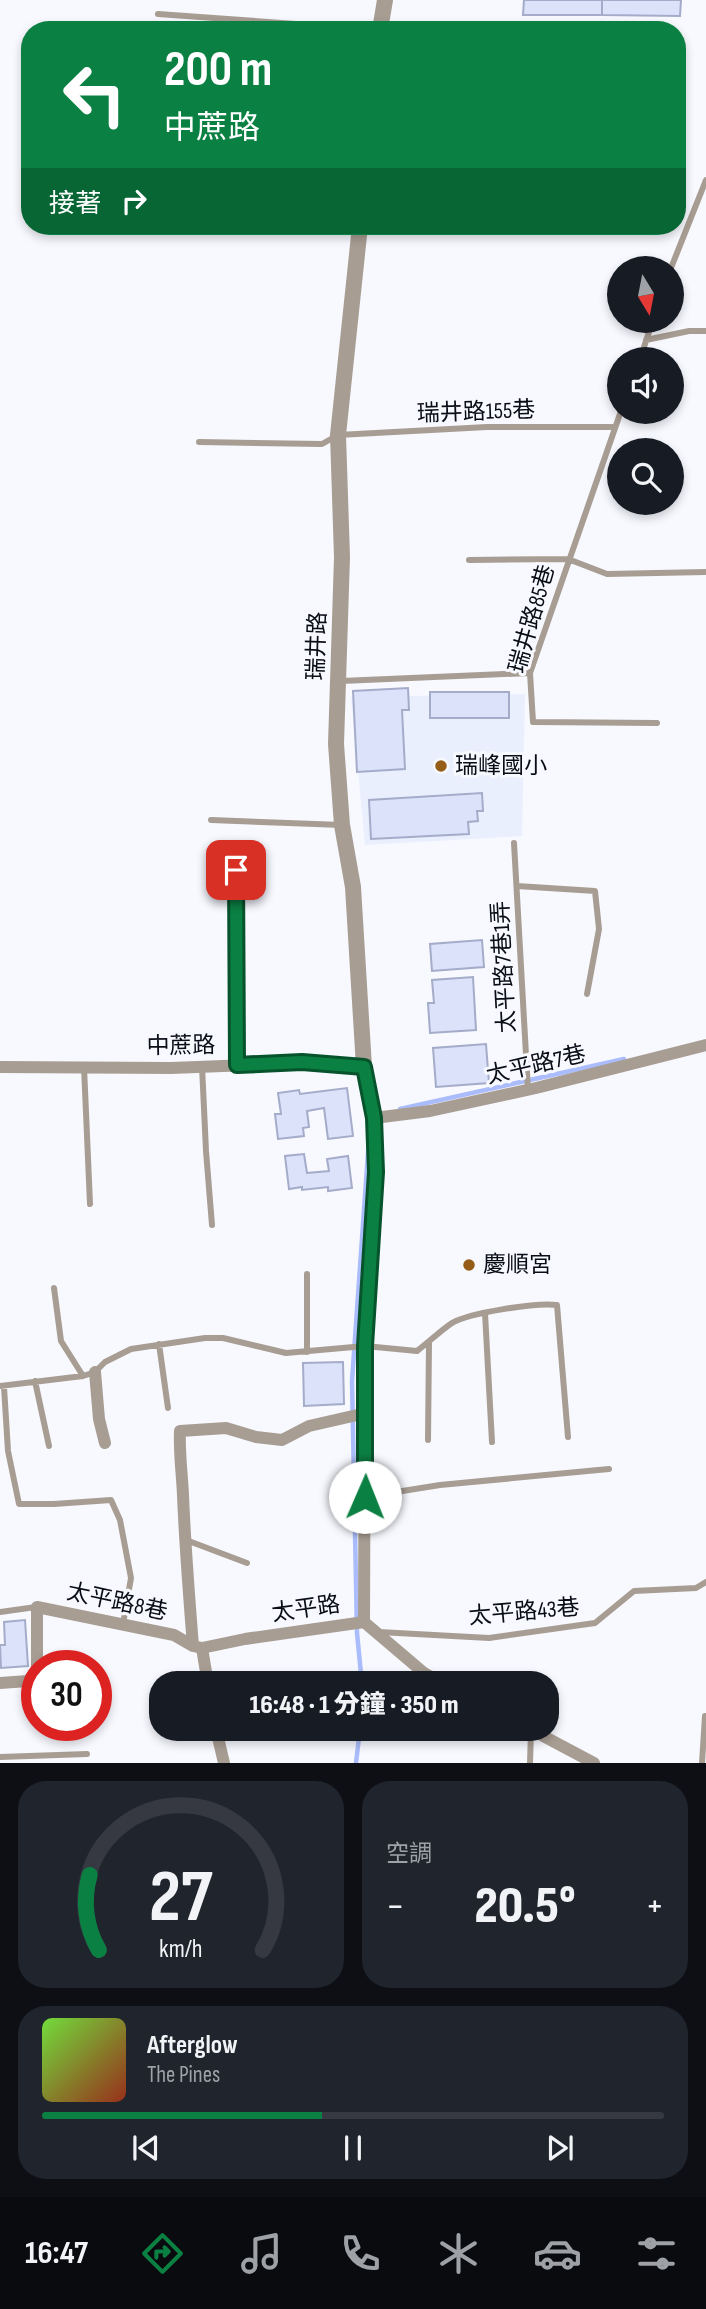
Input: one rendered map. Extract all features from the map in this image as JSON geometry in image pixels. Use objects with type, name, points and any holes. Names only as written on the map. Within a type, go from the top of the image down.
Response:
[{"type":"street","points":[[382,21],[385,0]]},
{"type":"street","name":"瑞井路","points":[[359,235],[338,435],[342,557],[336,744],[342,825],[353,887],[364,1067]]},
{"type":"street","name":"太平路7巷","points":[[374,1118],[430,1111],[528,1090],[706,1045]]},
{"type":"street","name":"中蔗路","points":[[0,1067],[84,1068],[302,1062],[364,1067]]},
{"type":"street","name":"太平路","points":[[198,1647],[364,1622],[365,1346],[375,1205],[374,1118],[364,1067]]},
{"type":"street","points":[[89,1374],[105,1443]]},
{"type":"street","points":[[204,1671],[198,1647],[184,1540],[180,1431],[226,1428],[256,1437],[282,1440],[309,1426],[366,1413]]},
{"type":"street","name":"太平路8巷","points":[[37,1650],[37,1607],[174,1635],[198,1647]]},
{"type":"street","points":[[364,1622],[423,1671]]},
{"type":"street","name":"太平路8巷","points":[[0,1683],[21,1682]]},
{"type":"street","points":[[219,1741],[224,1763]]},
{"type":"street","points":[[553,1741],[594,1763]]},
{"type":"lane","points":[[159,14],[256,21]]},
{"type":"lane","points":[[686,230],[706,180]]},
{"type":"lane","points":[[676,256],[684,235]]},
{"type":"lane","points":[[646,341],[689,331],[706,331]]},
{"type":"lane","points":[[644,347],[649,333]]},
{"type":"lane","name":"瑞井路85巷","points":[[616,424],[530,673],[533,722],[657,723]]},
{"type":"lane","name":"瑞井路155巷","points":[[200,442],[322,444],[338,435],[486,427],[615,427]]},
{"type":"lane","points":[[469,559],[568,559],[607,574],[706,572]]},
{"type":"lane","points":[[339,681],[530,673]]},
{"type":"lane","points":[[211,820],[342,825]]},
{"type":"lane","name":"太平路7巷1弄","points":[[514,844],[528,1090]]},
{"type":"lane","points":[[236,870],[237,1065]]},
{"type":"lane","points":[[517,887],[595,891],[599,929],[587,994]]},
{"type":"lane","points":[[202,1066],[212,1225]]},
{"type":"lane","points":[[84,1068],[90,1204]]},
{"type":"lane","points":[[307,1274],[307,1352]]},
{"type":"lane","points":[[54,1288],[61,1340],[89,1374]]},
{"type":"lane","points":[[123,1624],[131,1578],[120,1520],[111,1500],[19,1504],[8,1451],[2,1386],[89,1374],[105,1362],[131,1349],[223,1338],[286,1353],[365,1346],[417,1351],[455,1321],[485,1313],[548,1303],[557,1305],[568,1437]]},
{"type":"lane","points":[[485,1313],[492,1442]]},
{"type":"lane","points":[[428,1440],[429,1342]]},
{"type":"lane","points":[[159,1344],[168,1408]]},
{"type":"lane","points":[[35,1381],[49,1446]]},
{"type":"lane","points":[[365,1497],[440,1485],[609,1469]]},
{"type":"lane","points":[[184,1540],[247,1563]]},
{"type":"lane","name":"太平路43巷","points":[[374,1632],[489,1638],[595,1623],[634,1591],[696,1588],[706,1582]]},
{"type":"lane","points":[[0,1612],[37,1607]]},
{"type":"lane","points":[[702,1763],[705,1716]]},
{"type":"lane","points":[[530,1763],[531,1741]]},
{"type":"lane","points":[[0,1757],[88,1754]]},
{"type":"shaded area","name":"瑞峰國小","points":[[525,694],[522,836],[365,845],[351,697]]},
{"type":"building","points":[[524,0],[602,0],[602,15],[523,15]]},
{"type":"building","points":[[602,0],[681,0],[680,16],[602,15]]},
{"type":"building","points":[[408,688],[409,710],[402,710],[405,769],[357,772],[353,691]]},
{"type":"building","points":[[430,692],[509,692],[509,718],[430,718]]},
{"type":"building","points":[[482,793],[483,811],[477,811],[478,821],[468,822],[469,834],[371,839],[369,800]]},
{"type":"building","points":[[482,940],[484,967],[432,971],[430,944]]},
{"type":"building","points":[[473,977],[476,1030],[430,1033],[428,1003],[434,1003],[432,980]]},
{"type":"building","points":[[486,1044],[489,1083],[436,1087],[433,1048]]},
{"type":"building","points":[[347,1088],[353,1136],[328,1139],[324,1108],[307,1111],[309,1127],[303,1128],[304,1136],[278,1139],[275,1114],[281,1114],[278,1093],[299,1090],[300,1094]]},
{"type":"building","points":[[304,1154],[307,1173],[329,1171],[327,1159],[348,1156],[352,1188],[328,1191],[328,1187],[289,1189],[285,1156]]},
{"type":"building","points":[[343,1362],[344,1404],[304,1406],[303,1363]]},
{"type":"building","points":[[25,1620],[27,1650],[21,1650],[21,1667],[1,1668],[0,1645],[5,1645],[4,1622]]},
{"type":"waterway","points":[[400,1109],[624,1059]]},
{"type":"waterway","points":[[361,1671],[357,1633],[352,1381],[369,1139]]},
{"type":"waterway","points":[[356,1763],[359,1741]]},
{"type":"place","name":"瑞峰國小","points":[[441,766]]},
{"type":"place","name":"慶順宮","points":[[469,1265]]},
{"type":"route","points":[[236,870],[237,1065],[302,1062],[364,1067],[374,1118],[376,1172],[365,1346],[365,1497]]}]
